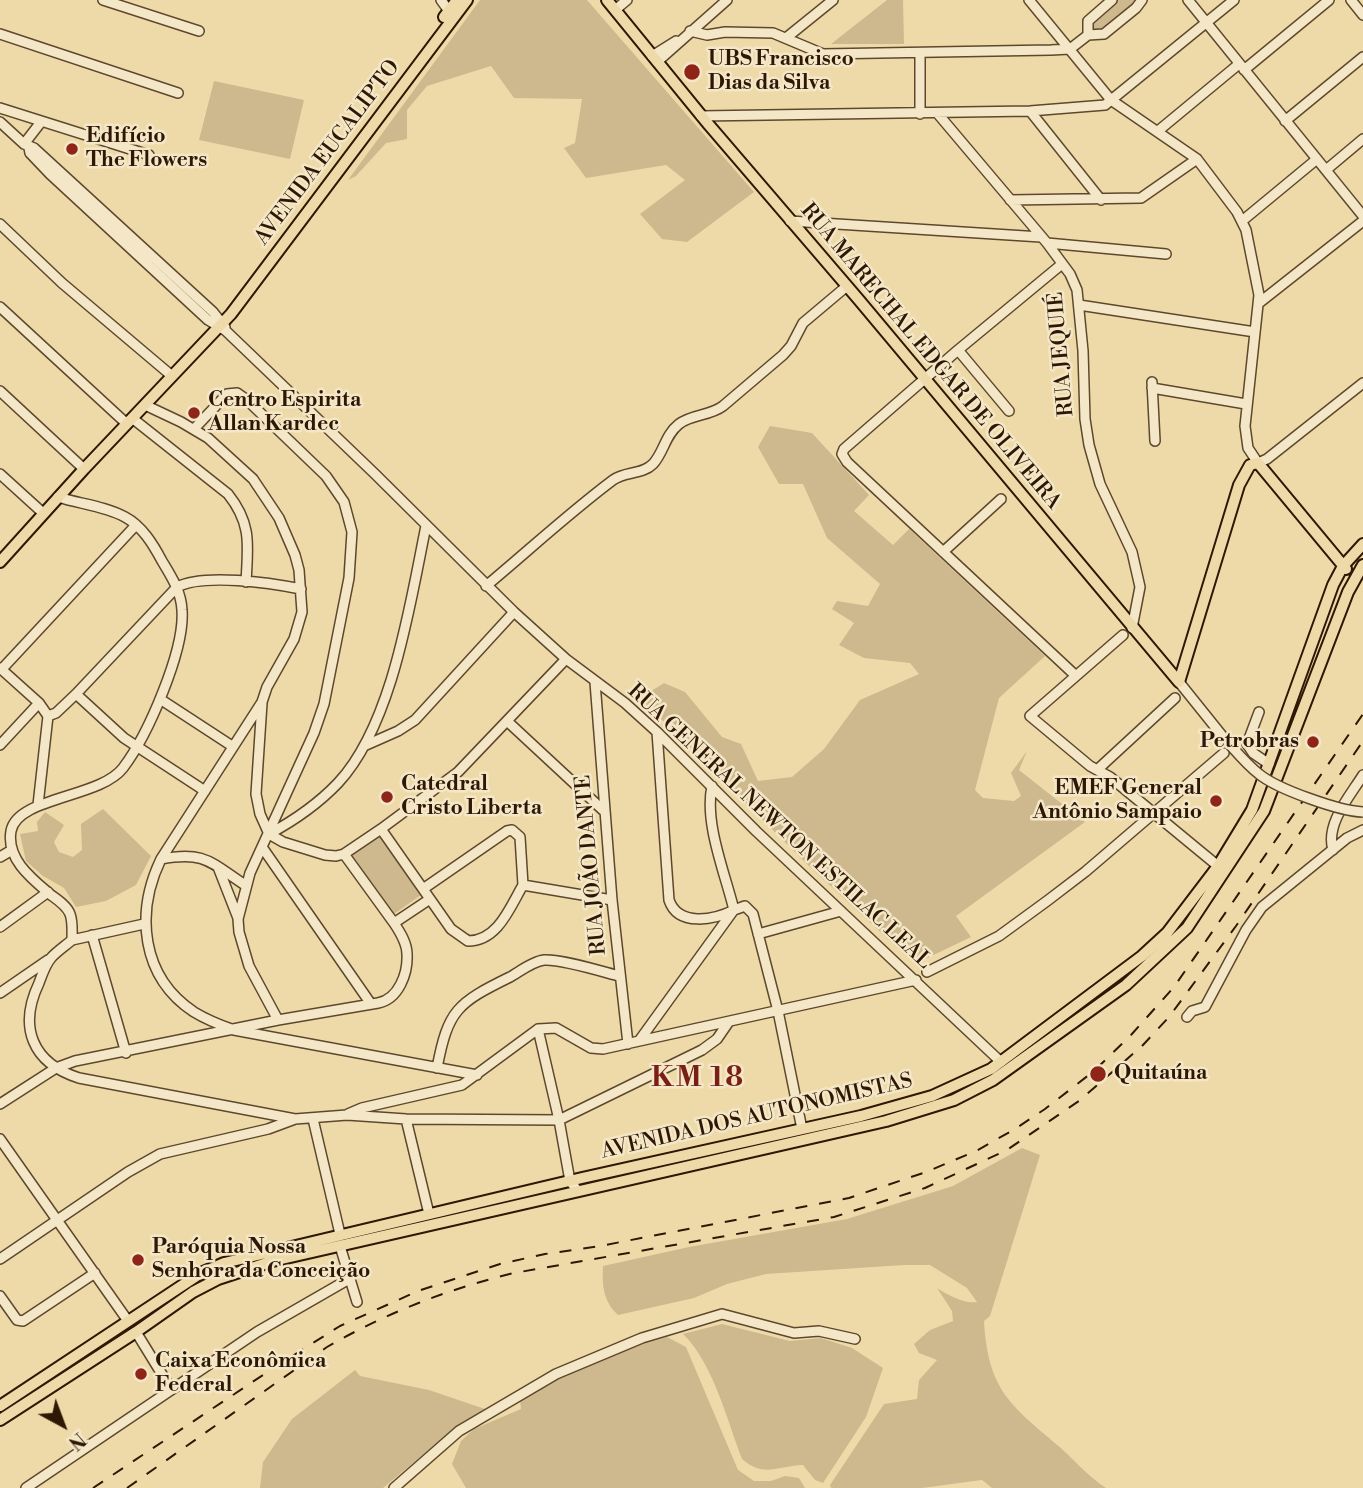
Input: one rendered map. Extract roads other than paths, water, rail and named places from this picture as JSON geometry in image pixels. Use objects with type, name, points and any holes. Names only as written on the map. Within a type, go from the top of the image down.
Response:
[{"type":"main road","name":"AVENIDA EUCALIPTO","points":[[221,325],[457,0]]},
{"type":"main road","name":"AVENIDA EUCALIPTO","points":[[221,325],[467,0]]},
{"type":"main road","name":"RUA MARECHAL EDGAR DE OLIVEIRA","points":[[607,0],[701,116],[925,379],[1128,632],[1179,682]]},
{"type":"main road","points":[[0,562],[221,325]]},
{"type":"main road","points":[[1179,682],[1239,485],[1250,465],[1258,463],[1354,579]]},
{"type":"main road","name":"AVENIDA DOS AUTONOMISTAS","points":[[0,1406],[201,1273],[224,1263],[340,1240],[861,1116],[932,1096],[978,1076],[1001,1062],[1142,956],[1167,933],[1218,866],[1248,818],[1333,585],[1343,566],[1363,544]]},
{"type":"main road","name":"AVENIDA DOS AUTONOMISTAS","points":[[0,1420],[193,1292],[218,1279],[429,1214],[791,1143],[917,1112],[978,1089],[1034,1053],[1126,985],[1187,929],[1264,811],[1354,579],[1363,565]]},
{"type":"main road","points":[[791,1143],[802,1129]]},
{"type":"main road","points":[[128,1321],[131,1335]]},
{"type":"street","points":[[103,0],[199,31]]},
{"type":"street","points":[[441,0],[449,12]]},
{"type":"street","points":[[615,10],[627,0]]},
{"type":"street","points":[[655,59],[727,0]]},
{"type":"street","points":[[786,38],[832,0]]},
{"type":"street","points":[[1087,35],[1091,17],[1112,0]]},
{"type":"street","points":[[687,33],[706,35],[762,32],[786,38],[823,54],[1070,49],[1087,35],[1104,34],[1142,0]]},
{"type":"street","points":[[1188,0],[1363,218],[1259,303]]},
{"type":"street","points":[[701,116],[939,114],[1105,105],[1234,0]]},
{"type":"street","points":[[1158,131],[1329,0]]},
{"type":"street","points":[[1351,0],[1363,15]]},
{"type":"street","points":[[1030,1],[1111,100],[1197,159],[1225,194],[1242,221],[1253,262],[1259,303],[1246,404],[1246,440],[1250,453],[1258,463],[1267,459],[1363,383]]},
{"type":"street","points":[[700,22],[724,32]]},
{"type":"street","points":[[0,34],[178,93]]},
{"type":"street","points":[[920,53],[920,114]]},
{"type":"street","points":[[1285,121],[1363,57]]},
{"type":"street","points":[[0,108],[149,155]]},
{"type":"street","points":[[1030,111],[1101,200]]},
{"type":"street","name":"RUA JEQUIÉ","points":[[939,114],[1044,240],[1073,282],[1079,305],[1085,419],[1089,445],[1100,484],[1132,552],[1138,578],[1139,600],[1128,632]]},
{"type":"street","points":[[709,125],[717,116]]},
{"type":"street","name":"RUA GENERAL NEWTON ESTILAC LEAL","points":[[0,122],[27,146],[43,155],[221,325],[513,612],[566,659],[625,703],[657,732],[1001,1062]]},
{"type":"street","points":[[27,146],[41,122]]},
{"type":"street","points":[[1326,170],[1363,139]]},
{"type":"street","points":[[1010,200],[1141,198],[1197,159]]},
{"type":"street","points":[[1242,221],[1317,159]]},
{"type":"street","points":[[790,221],[1044,240],[1166,254]]},
{"type":"street","points":[[0,224],[62,283],[172,376]]},
{"type":"street","points":[[1062,264],[958,350],[844,449],[842,454],[847,462],[1076,676]]},
{"type":"street","points":[[486,586],[615,478],[650,467],[667,436],[676,426],[720,408],[783,355],[803,323],[847,286]]},
{"type":"street","points":[[1079,305],[1255,332]]},
{"type":"street","points":[[0,307],[129,421],[228,494],[239,508],[248,536],[246,582]]},
{"type":"street","points":[[958,350],[1009,411]]},
{"type":"street","points":[[1155,441],[1152,385],[1246,404]]},
{"type":"street","points":[[0,391],[85,469]]},
{"type":"street","points":[[194,429],[227,394],[236,393],[247,400],[326,476],[344,502],[352,533],[349,578],[324,704],[314,733],[246,885],[239,919],[239,932],[249,966],[278,1020]]},
{"type":"street","points":[[145,405],[194,429],[225,452],[253,479],[288,534],[295,555],[301,589],[301,619],[294,639],[267,687],[262,702],[256,794],[260,814],[270,834],[294,847],[325,855],[344,854],[458,772],[566,659]]},
{"type":"street","points":[[0,474],[43,513]]},
{"type":"street","points":[[58,497],[107,510],[136,525],[153,545],[177,587],[182,610],[181,634],[175,660],[160,699],[121,771],[105,784],[38,805],[15,821],[11,831],[12,849],[26,873],[70,914],[72,940]]},
{"type":"street","points":[[943,552],[1002,499]]},
{"type":"street","points":[[38,805],[48,716],[1,668],[136,525]]},
{"type":"street","points":[[270,834],[292,822],[321,799],[340,781],[363,746],[383,700],[400,643],[426,526]]},
{"type":"street","points":[[48,716],[56,713],[76,694],[177,587],[190,582],[211,581],[246,582],[301,589]]},
{"type":"street","points":[[363,746],[398,731],[415,720],[513,612]]},
{"type":"street","points":[[1128,632],[1030,716],[1090,766],[1110,777],[1218,866]]},
{"type":"street","name":"RUA JOÃO DANTE","points":[[595,682],[612,900],[628,1044]]},
{"type":"street","name":"RUA MARECHAL EDGAR DE OLIVEIRA","points":[[1179,682],[1253,769],[1270,782],[1342,809],[1363,812]]},
{"type":"street","points":[[76,694],[136,747],[205,791]]},
{"type":"street","points":[[1097,769],[1175,698]]},
{"type":"street","points":[[160,699],[232,746]]},
{"type":"street","points":[[262,702],[161,859],[148,892],[144,924],[149,954],[155,968],[171,991],[191,1010],[205,1019],[234,1030],[477,1075]]},
{"type":"street","points":[[0,745],[38,703]]},
{"type":"street","points":[[1259,712],[1247,744],[1253,753],[1269,764]]},
{"type":"street","points":[[507,721],[605,812]]},
{"type":"street","points":[[657,732],[669,900],[680,916],[688,918],[720,915],[745,906],[751,910],[778,1011],[802,1129]]},
{"type":"street","points":[[927,972],[999,936],[1085,872],[1224,753]]},
{"type":"street","points":[[1333,850],[1331,841],[1334,825],[1363,775]]},
{"type":"street","points":[[712,786],[709,798],[711,820],[734,910]]},
{"type":"street","points":[[381,829],[423,889],[451,929],[460,938],[468,941],[483,939],[496,928],[523,885],[520,837],[507,831],[423,889]]},
{"type":"street","points":[[1187,1017],[1192,1011],[1205,1007],[1246,930],[1262,907],[1350,836],[1363,830]]},
{"type":"street","points":[[262,847],[371,1004]]},
{"type":"street","points":[[0,858],[12,849]]},
{"type":"street","points":[[0,1104],[56,1068],[75,1061],[278,1020],[385,1002],[397,992],[406,966],[407,952],[394,923],[344,854]]},
{"type":"street","points":[[161,859],[196,855],[246,885]]},
{"type":"street","points":[[218,867],[239,919]]},
{"type":"street","points":[[523,885],[612,900]]},
{"type":"street","points":[[0,927],[48,892]]},
{"type":"street","points":[[394,923],[430,899]]},
{"type":"street","points":[[639,1041],[734,910]]},
{"type":"street","points":[[758,934],[841,911]]},
{"type":"street","points":[[0,993],[50,959],[72,940],[144,924]]},
{"type":"street","points":[[92,935],[126,1052]]},
{"type":"street","points":[[50,959],[31,999],[29,1025],[37,1047],[56,1068],[79,1079],[295,1119],[346,1115],[406,1119],[559,1120],[702,1050],[717,1039],[728,1023]]},
{"type":"street","points":[[437,1068],[445,1031],[459,1007],[480,992],[522,970],[542,960],[619,976]]},
{"type":"street","points":[[346,1115],[362,1108],[458,1086],[538,1029],[556,1028],[596,1049],[728,1023],[916,980]]},
{"type":"street","points":[[538,1029],[573,1186]]},
{"type":"street","points":[[0,1259],[128,1172],[160,1154],[268,1129],[295,1119]]},
{"type":"street","points":[[313,1119],[349,1279],[357,1302]]},
{"type":"street","points":[[406,1119],[429,1214]]},
{"type":"street","points":[[0,1139],[128,1321]]},
{"type":"street","points":[[0,1296],[13,1316],[23,1321],[95,1273]]},
{"type":"street","points":[[26,1488],[257,1332],[349,1279]]},
{"type":"street","points":[[394,1488],[459,1431],[556,1374],[642,1338],[722,1314],[794,1333],[819,1331],[855,1339]]},
{"type":"street","points":[[131,1335],[172,1389]]},
{"type":"railway","points":[[93,1488],[340,1326],[418,1291],[500,1264],[545,1254],[849,1198],[926,1172],[976,1151],[1015,1129],[1094,1071],[1174,987],[1363,714]]},
{"type":"railway","points":[[127,1488],[327,1347],[418,1303],[514,1273],[834,1217],[925,1188],[1007,1150],[1079,1101],[1142,1046],[1169,1017],[1236,926],[1363,741]]},
{"type":"place","name":"UBS Francisco Dias da Silva","points":[[692,72]]},
{"type":"place","name":"Edifício The Flowers","points":[[72,149]]},
{"type":"place","name":"Centro Espirita Allan Kardec","points":[[194,413]]},
{"type":"place","name":"Petrobras","points":[[1313,742]]},
{"type":"place","name":"Catedral Cristo Liberta","points":[[387,797]]},
{"type":"place","name":"EMEF General Antônio Sampaio","points":[[1216,801]]},
{"type":"place","name":"Quitaúna","points":[[1098,1074]]},
{"type":"place","name":"Paróquia Nossa Senhora da Conceição","points":[[138,1260]]},
{"type":"place","name":"Caixa Econômica Federal","points":[[141,1374]]},
{"type":"district","name":"KM 18","points":[[698,1079]]}]
